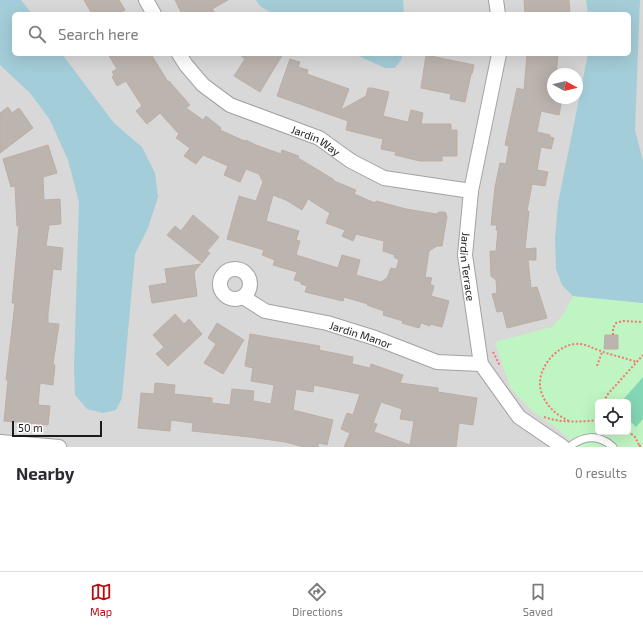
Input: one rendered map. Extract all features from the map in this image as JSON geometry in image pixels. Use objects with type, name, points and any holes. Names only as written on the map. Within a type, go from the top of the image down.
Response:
[{"type":"street","points":[[146,0],[153,12]]},
{"type":"street","points":[[496,0],[498,12]]},
{"type":"street","name":"Jardin Way","points":[[180,56],[203,85],[230,105],[319,138],[351,161],[384,178],[471,191]]},
{"type":"street","name":"Jardin Terrace","points":[[499,56],[471,191],[465,255],[482,364],[519,417],[563,447]]},
{"type":"street","name":"Jardin Manor","points":[[243,297],[265,312],[334,325],[375,338],[437,362],[482,364]]},
{"type":"street","points":[[0,442],[59,447]]},
{"type":"lane","points":[[569,447],[586,438],[599,438],[607,441],[613,447]]},
{"type":"path","points":[[613,335],[613,328],[616,323],[624,321],[643,322]]},
{"type":"path","points":[[569,421],[556,415],[545,401],[540,389],[545,364],[554,353],[574,344],[586,345],[602,352],[636,362]]},
{"type":"path","points":[[493,351],[501,370]]},
{"type":"path","points":[[596,366],[602,352]]},
{"type":"path","points":[[605,399],[606,395],[643,355]]},
{"type":"path","points":[[539,416],[554,420],[595,420]]},
{"type":"path","points":[[631,434],[635,437],[639,446],[643,446]]},
{"type":"shaded area","points":[[0,0],[643,0],[643,447],[0,447]]},
{"type":"green space","points":[[573,296],[643,303],[643,447],[577,447],[562,432],[530,409],[510,387],[495,342],[552,327],[564,314]]},
{"type":"green space","points":[[643,377],[643,419],[636,427],[631,422],[631,399],[624,399]]},
{"type":"water","points":[[0,0],[21,0],[30,12],[12,12],[12,56],[64,56],[114,123],[142,147],[155,173],[158,197],[148,228],[135,254],[122,398],[116,410],[103,413],[87,409],[75,395],[74,367],[79,202],[68,160],[50,120],[30,93],[0,65]]},
{"type":"water","points":[[256,0],[403,0],[404,12],[270,12],[260,6]]},
{"type":"water","points":[[586,0],[640,0],[635,130],[643,161],[643,303],[573,296],[562,285],[556,269],[555,238],[558,203],[578,104],[583,104],[583,79],[588,56],[631,56],[631,12],[588,12]]},
{"type":"water","points":[[358,56],[402,56],[395,68],[385,68]]},
{"type":"building","points":[[84,0],[119,0],[125,10],[122,12],[91,12]]},
{"type":"building","points":[[175,0],[228,0],[212,9],[214,12],[181,12]]},
{"type":"building","points":[[524,0],[569,0],[570,12],[525,12]]},
{"type":"building","points":[[109,56],[152,56],[168,82],[169,81],[190,105],[186,108],[203,120],[206,116],[221,128],[220,130],[281,154],[282,150],[299,156],[298,158],[334,181],[356,190],[354,194],[375,203],[376,201],[406,209],[436,214],[439,212],[445,212],[447,216],[442,246],[437,246],[429,251],[425,277],[432,278],[430,284],[434,286],[431,296],[449,301],[442,327],[430,324],[430,326],[421,323],[419,328],[383,315],[384,311],[367,305],[368,304],[344,297],[343,301],[305,292],[307,286],[294,280],[297,272],[273,265],[275,260],[262,255],[264,250],[227,239],[239,196],[256,201],[263,182],[259,174],[246,169],[240,182],[224,175],[228,166],[203,155],[196,164],[184,156],[190,148],[176,138],[179,134],[160,113],[147,124],[136,111],[142,106],[126,81],[117,86],[112,77],[114,75],[112,72],[117,69]],"holes":[[[273,195],[286,200],[302,210],[308,199],[330,213],[326,223],[345,230],[342,236],[353,241],[356,234],[384,241],[383,251],[395,255],[394,257],[399,260],[396,269],[391,268],[387,278],[381,282],[356,275],[360,260],[342,255],[338,268],[296,255],[300,241],[296,240],[299,231],[266,221]]]},
{"type":"building","points":[[241,56],[282,56],[260,92],[234,76],[245,59]]},
{"type":"building","points":[[426,56],[474,65],[465,102],[450,99],[451,94],[421,88]]},
{"type":"building","points":[[527,56],[558,56],[557,68],[547,68],[547,104],[561,104],[559,115],[541,111],[537,132],[550,135],[550,137],[554,138],[551,149],[541,147],[537,170],[548,172],[545,186],[532,184],[527,211],[529,211],[525,249],[536,248],[536,260],[528,260],[531,288],[537,287],[547,318],[507,328],[503,311],[497,312],[492,294],[497,293],[496,280],[491,276],[490,251],[496,251],[498,230],[496,230],[497,225],[491,225],[495,187],[500,163],[506,164],[509,146],[505,145],[517,88],[524,90]]},
{"type":"building","points":[[290,59],[300,62],[298,67],[308,70],[307,74],[349,89],[341,110],[366,96],[368,88],[372,88],[389,92],[383,116],[408,122],[411,110],[423,113],[421,124],[451,124],[451,130],[457,130],[457,156],[442,156],[442,161],[420,161],[395,155],[396,152],[381,149],[383,139],[346,130],[348,121],[277,96]]},
{"type":"building","points":[[8,107],[12,113],[19,108],[33,128],[0,153],[0,113]]},
{"type":"building","points":[[48,145],[57,173],[43,177],[44,200],[60,199],[61,224],[49,225],[46,246],[63,248],[61,270],[53,269],[48,314],[48,323],[59,324],[53,364],[55,365],[53,385],[40,383],[38,405],[50,406],[48,425],[4,421],[8,380],[6,380],[15,303],[12,303],[19,226],[17,226],[15,186],[11,187],[3,159]]},
{"type":"building","points":[[193,215],[219,237],[207,251],[210,253],[202,263],[167,235],[175,226],[181,231]]},
{"type":"building","points":[[201,264],[194,272],[197,296],[152,303],[149,286],[167,283],[165,269]]},
{"type":"building","points":[[175,314],[184,324],[189,319],[202,334],[168,366],[156,354],[164,347],[153,335]]},
{"type":"building","points":[[217,323],[244,340],[223,374],[204,363],[216,344],[208,338]]},
{"type":"building","points":[[250,334],[320,346],[319,350],[353,357],[352,364],[370,368],[371,364],[403,375],[400,383],[438,388],[438,392],[477,398],[473,425],[459,423],[456,447],[344,447],[350,433],[341,429],[347,413],[353,415],[360,394],[314,385],[313,392],[296,389],[293,410],[333,420],[327,445],[319,443],[318,447],[304,447],[285,442],[250,437],[192,431],[193,423],[171,420],[170,431],[138,428],[141,393],[154,394],[155,383],[175,385],[174,394],[212,398],[212,403],[230,405],[232,389],[254,391],[253,401],[271,404],[274,385],[251,381],[253,368],[245,366]],"holes":[[[381,402],[402,409],[400,419],[414,421],[410,445],[374,432],[377,424],[373,423]]]},
{"type":"building","points":[[605,335],[618,335],[618,349],[604,349]]}]
